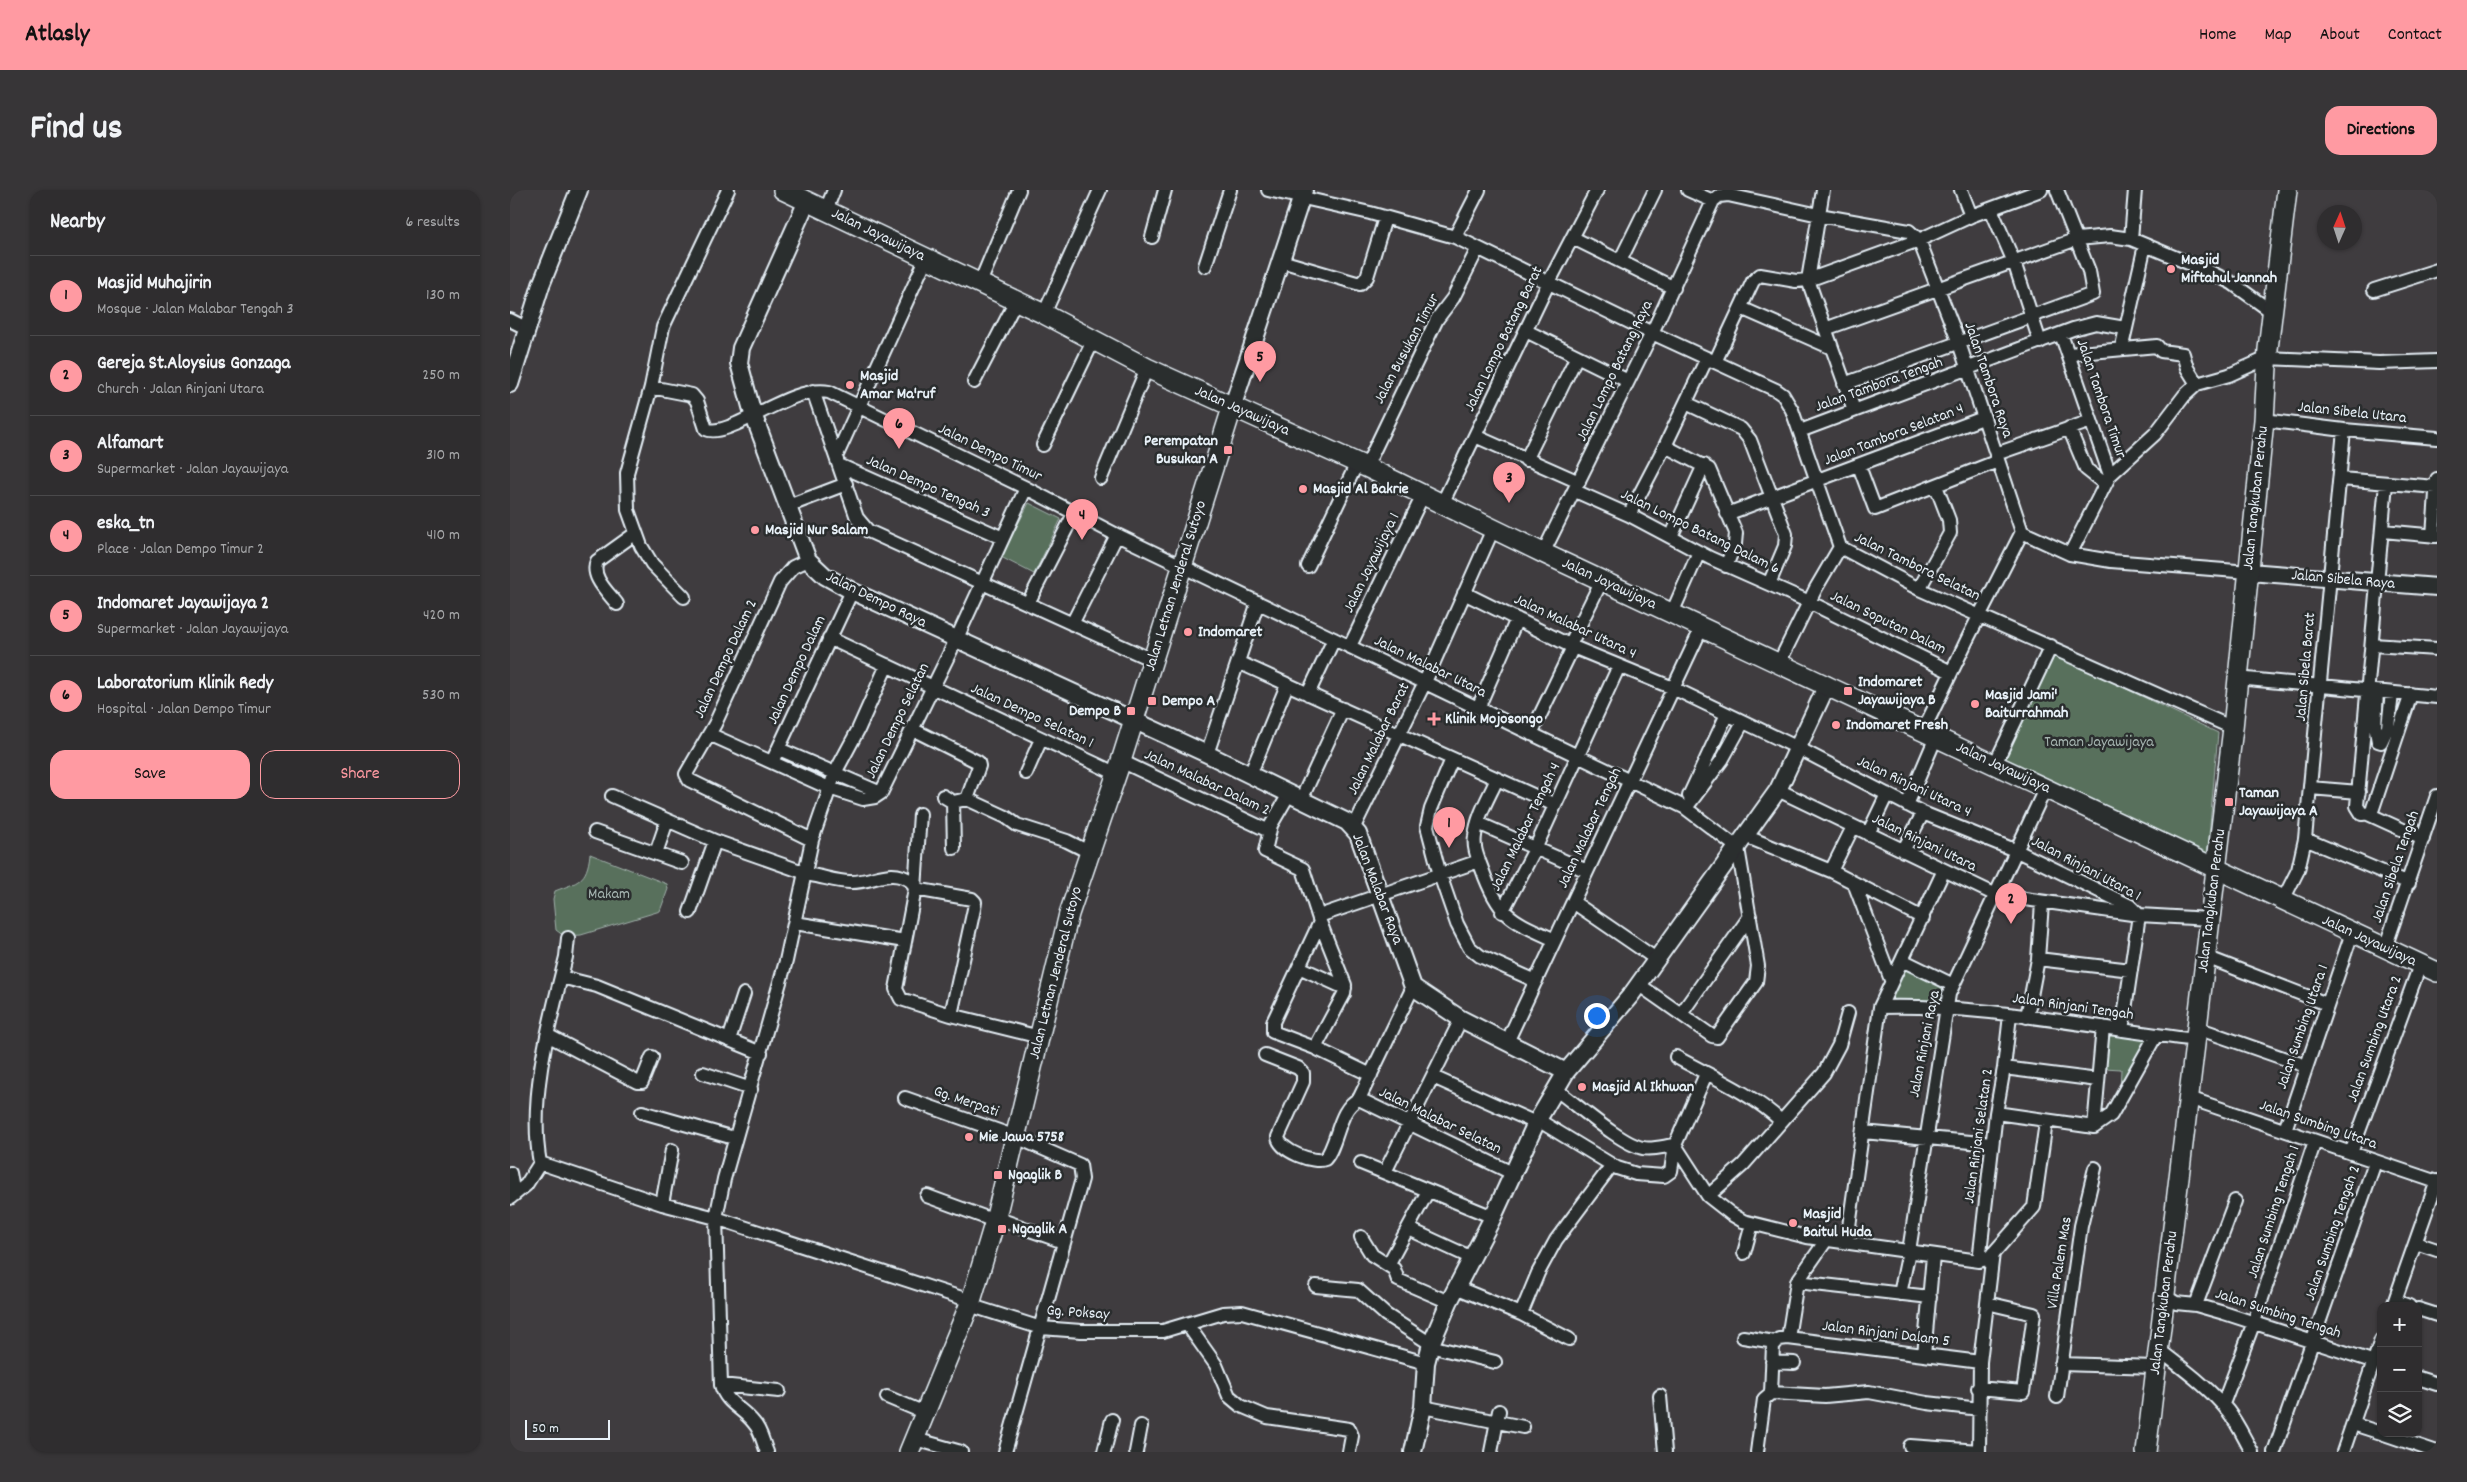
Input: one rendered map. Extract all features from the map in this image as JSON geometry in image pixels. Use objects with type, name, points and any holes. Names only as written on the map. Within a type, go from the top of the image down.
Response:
[{"type":"main road","name":"Jalan Jayawijaya","points":[[783,190],[1044,314],[1147,368],[1232,408],[1362,465],[1543,553],[2046,787],[2282,902],[2437,972]]},
{"type":"main road","name":"Jalan Tangkuban Perahu","points":[[2146,1452],[2233,728],[2264,420],[2268,353],[2287,190]]},
{"type":"main road","name":"Jalan Letnan Jenderal Sutoyo","points":[[912,1446],[970,1303],[996,1219],[1064,931],[1134,722],[1232,408]]},
{"type":"street","points":[[510,384],[526,328],[556,245],[579,190]]},
{"type":"street","points":[[684,597],[652,564],[636,533],[628,510],[627,473],[651,387],[661,336],[669,312],[728,190]]},
{"type":"street","points":[[826,210],[834,190]]},
{"type":"street","points":[[980,283],[1019,190]]},
{"type":"street","points":[[1044,314],[1100,190]]},
{"type":"street","points":[[1152,237],[1165,190]]},
{"type":"street","points":[[1205,266],[1230,190]]},
{"type":"street","points":[[1268,190],[1303,194],[1455,237],[1548,284],[1783,395],[1788,401],[1800,431],[1815,482],[1840,547],[1779,663]]},
{"type":"street","points":[[1455,237],[1478,190]]},
{"type":"street","name":"Jalan Lompo Batang Barat","points":[[1442,504],[1548,284],[1574,238],[1597,190]]},
{"type":"street","points":[[1620,262],[1656,190]]},
{"type":"street","points":[[1688,190],[1717,196],[1728,195],[1819,216],[1909,231],[1919,240]]},
{"type":"street","points":[[1823,190],[1808,280],[1854,410]]},
{"type":"street","points":[[1961,190],[1971,216]]},
{"type":"street","points":[[1629,515],[1686,402],[1741,308],[1753,282],[1760,275],[1796,281],[1808,280],[1919,240],[1971,216],[2041,190]]},
{"type":"street","points":[[1844,384],[2093,294],[2089,271],[2057,190]]},
{"type":"street","points":[[2131,239],[2133,196],[2135,190]]},
{"type":"street","points":[[1232,408],[1303,194]]},
{"type":"street","name":"Jalan Lompo Batang Raya","points":[[1543,553],[1674,288],[1717,196]]},
{"type":"street","name":"Jalan Dempo Raya","points":[[807,201],[741,348],[739,362],[753,414],[808,560],[814,568],[825,576],[852,591],[957,638],[1134,722]]},
{"type":"street","points":[[1991,209],[2014,262],[2040,342]]},
{"type":"street","points":[[1281,261],[1360,284],[1367,277],[1385,218]]},
{"type":"street","points":[[1824,329],[2077,239],[2110,236],[2131,239],[2178,256],[2217,276],[2272,314]]},
{"type":"street","points":[[1574,238],[1674,288]]},
{"type":"street","name":"Jalan Tambora Raya","points":[[1919,240],[1959,343],[2022,532]]},
{"type":"street","points":[[2122,346],[2145,245]]},
{"type":"street","name":"Jalan Busukan Timur","points":[[1308,566],[1437,319],[1452,298],[1478,248]]},
{"type":"street","points":[[838,461],[858,408],[926,259]]},
{"type":"street","points":[[2374,290],[2437,270]]},
{"type":"street","points":[[974,382],[1016,301]]},
{"type":"street","points":[[1741,308],[1832,348]]},
{"type":"street","points":[[510,320],[526,328]]},
{"type":"street","name":"Jalan Tambora Tengah","points":[[1800,431],[2090,324],[2125,328]]},
{"type":"street","points":[[1526,330],[1628,381]]},
{"type":"street","name":"Jalan Tambora Timur","points":[[2061,334],[2091,421],[2107,480],[2070,554]]},
{"type":"street","points":[[1043,445],[1093,341]]},
{"type":"street","points":[[2069,354],[2157,346],[2161,351],[2183,354],[2187,368],[2197,384]]},
{"type":"street","points":[[2069,428],[2086,469],[2107,480],[2155,434],[2184,396],[2197,384],[2229,375],[2268,353],[2379,363],[2437,360]]},
{"type":"street","points":[[1526,460],[1577,356]]},
{"type":"street","points":[[1101,478],[1147,368]]},
{"type":"street","points":[[651,387],[692,395],[697,401],[706,429],[712,432],[729,428],[753,414],[813,391],[857,518],[868,531],[1152,660]]},
{"type":"street","name":"Jalan Dempo Timur","points":[[813,391],[829,392],[858,408],[1026,488],[1074,514],[1182,566]]},
{"type":"street","points":[[1686,402],[1746,434],[1786,534],[1786,541],[1769,584]]},
{"type":"street","name":"Jalan Tambora Selatan 4","points":[[1727,514],[1770,496],[1859,466],[1983,418]]},
{"type":"street","name":"Jalan Sibela Utara","points":[[2264,420],[2344,430],[2437,438]]},
{"type":"street","points":[[1859,466],[1875,509],[1936,486],[2069,428],[2091,421]]},
{"type":"street","name":"Jalan Sibela Barat","points":[[2282,902],[2298,870],[2305,839],[2341,479],[2344,430]]},
{"type":"street","name":"Jalan Lompo Batang Dalam 6","points":[[1475,436],[1526,460],[1726,566],[1810,603]]},
{"type":"street","points":[[1665,446],[1704,465],[1711,473],[1736,537],[1726,566]]},
{"type":"street","name":"Jalan Dempo Tengah 3","points":[[838,461],[1003,538]]},
{"type":"street","points":[[1671,537],[1704,465]]},
{"type":"street","points":[[2341,479],[2386,483],[2436,483],[2435,536],[2383,531]]},
{"type":"street","points":[[2386,483],[2372,645],[2372,691],[2375,733],[2378,741],[2381,742],[2388,727],[2392,693]]},
{"type":"street","points":[[788,506],[846,484]]},
{"type":"street","points":[[1919,589],[1950,533],[1949,520],[1936,486]]},
{"type":"street","name":"Jalan Dempo Selatan","points":[[709,734],[829,788],[863,799],[875,797],[881,793],[957,638],[1026,488]]},
{"type":"street","name":"Jalan Jayawijaya 1","points":[[1350,646],[1423,495]]},
{"type":"street","points":[[1028,603],[1074,514]]},
{"type":"street","name":"Jalan Malabar Barat","points":[[1354,827],[1425,682],[1493,529]]},
{"type":"street","points":[[1907,805],[1951,672],[2022,532],[2070,554],[2111,561],[2249,572]]},
{"type":"street","points":[[617,604],[595,574],[594,568],[597,561],[636,533]]},
{"type":"street","points":[[1072,624],[1117,535]]},
{"type":"street","name":"Jalan Tambora Selatan","points":[[1840,547],[1919,589],[2233,728]]},
{"type":"street","points":[[1672,613],[1699,552]]},
{"type":"street","name":"Jalan Dempo Dalam 2","points":[[808,560],[788,571],[780,582],[709,734],[686,774],[689,780],[812,840]]},
{"type":"street","name":"Jalan Malabar Utara","points":[[1182,566],[1685,808],[1742,842],[1830,871],[1923,918]]},
{"type":"street","name":"Jalan Sibela Raya","points":[[2249,572],[2437,587]]},
{"type":"street","points":[[1532,734],[1602,580]]},
{"type":"street","name":"Jalan Dempo Dalam","points":[[772,762],[852,591]]},
{"type":"street","name":"Jalan Malabar Utara 4","points":[[1464,593],[1572,646],[1673,688],[1744,722]]},
{"type":"street","points":[[1207,754],[1258,602]]},
{"type":"street","name":"Jalan Soputan Dalam","points":[[1810,603],[1951,672]]},
{"type":"street","points":[[1478,708],[1517,619]]},
{"type":"street","name":"Jalan Malabar Tengah","points":[[1507,1042],[1702,627]]},
{"type":"street","name":"Jalan Dempo Selatan 1","points":[[829,638],[1041,739],[1119,767]]},
{"type":"street","points":[[1308,694],[1334,639]]},
{"type":"street","points":[[2372,645],[2437,649]]},
{"type":"street","points":[[1995,764],[2051,646]]},
{"type":"street","points":[[1238,662],[1555,805]]},
{"type":"street","points":[[767,1452],[758,1427],[748,1416],[726,1399],[721,1385],[716,1218],[734,1138],[751,1089],[808,874],[812,840],[835,773],[858,730],[887,664]]},
{"type":"street","name":"Jalan Malabar Tengah 4","points":[[1502,912],[1535,848],[1619,666]]},
{"type":"street","points":[[2237,678],[2437,697]]},
{"type":"street","points":[[1250,775],[1287,685]]},
{"type":"street","points":[[1413,1452],[1423,1407],[1426,1363],[1430,1345],[1449,1302],[1458,1288],[1493,1217],[1537,1121],[1566,1072],[1638,984],[1778,790],[1827,685]]},
{"type":"street","points":[[2372,691],[2358,811],[2423,839]]},
{"type":"street","points":[[2368,814],[2373,808],[2411,694]]},
{"type":"street","name":"Jalan Malabar Dalam 2","points":[[1119,767],[1269,831],[1295,797],[1343,709]]},
{"type":"street","points":[[1685,808],[1727,714]]},
{"type":"street","name":"Jalan Malabar Raya","points":[[1134,722],[1207,754],[1354,827],[1381,895],[1413,988]]},
{"type":"street","points":[[1685,808],[1722,760],[1744,722]]},
{"type":"street","name":"Jalan Rinjani Utara 4","points":[[1744,722],[1923,813],[2017,851]]},
{"type":"street","points":[[912,729],[978,762],[979,766],[967,799]]},
{"type":"street","points":[[1026,773],[1041,739]]},
{"type":"street","points":[[779,749],[881,793]]},
{"type":"street","points":[[1452,759],[1427,820],[1440,875],[1461,935],[1469,947],[1480,956],[1536,981]]},
{"type":"street","points":[[1497,779],[1478,823],[1474,850],[1493,897],[1502,912],[1555,940]]},
{"type":"street","name":"Jalan Rinjani Raya","points":[[1900,1294],[1909,1251],[1945,1010],[1953,985],[2046,787]]},
{"type":"street","points":[[2310,788],[2359,792]]},
{"type":"street","name":"Jalan Rinjani Utara","points":[[1778,790],[1996,895],[2042,903],[2139,915],[2210,919]]},
{"type":"street","points":[[1868,834],[1887,794]]},
{"type":"street","points":[[612,796],[667,822],[808,874],[849,882],[865,881],[890,874],[906,878],[912,882],[915,889]]},
{"type":"street","name":"Jalan Sibela Tengah","points":[[2385,948],[2437,798]]},
{"type":"street","points":[[954,848],[948,799],[967,799],[1006,817],[1017,825],[1067,842],[1089,852]]},
{"type":"street","points":[[1903,851],[1923,813]]},
{"type":"street","points":[[920,814],[915,889],[896,989],[897,995],[901,999],[952,1015],[1040,1037]]},
{"type":"street","points":[[656,852],[667,822]]},
{"type":"street","points":[[1478,823],[1587,871]]},
{"type":"street","points":[[1830,871],[1854,827]]},
{"type":"street","points":[[1269,831],[1266,853],[1304,869],[1319,919],[1345,982],[1345,988],[1315,1048]]},
{"type":"street","points":[[595,832],[656,852],[682,863]]},
{"type":"street","points":[[2305,839],[2409,883]]},
{"type":"street","points":[[690,912],[715,841]]},
{"type":"street","points":[[1638,984],[1712,1036],[1720,1035],[1756,982],[1758,974],[1742,842]]},
{"type":"street","name":"Jalan Rinjani Utara 1","points":[[2017,851],[2130,906],[2139,915]]},
{"type":"street","points":[[1371,1075],[1315,1048],[1273,1032],[1273,1022],[1300,967],[1319,919],[1479,861]]},
{"type":"street","points":[[1847,1241],[1880,1007],[1944,870]]},
{"type":"street","points":[[1854,883],[1891,980]]},
{"type":"street","points":[[915,889],[967,897],[975,902],[952,1015]]},
{"type":"street","points":[[1573,902],[1656,959]]},
{"type":"street","points":[[2027,1017],[2038,959],[2042,903]]},
{"type":"street","points":[[2122,1030],[2139,915]]},
{"type":"street","points":[[1681,1014],[1750,916]]},
{"type":"street","points":[[801,924],[905,940]]},
{"type":"street","name":"Jalan Sumbing Utara 1","points":[[2285,1130],[2352,934]]},
{"type":"street","points":[[512,1196],[526,1185],[540,1162],[536,1123],[540,1075],[568,938]]},
{"type":"street","points":[[2206,957],[2327,1004]]},
{"type":"street","points":[[2038,959],[2131,970]]},
{"type":"street","points":[[1902,960],[1953,985]]},
{"type":"street","name":"Jalan Sumbing Utara 2","points":[[2351,1153],[2420,965]]},
{"type":"street","points":[[1300,967],[1345,988]]},
{"type":"street","points":[[561,976],[597,986],[761,1053]]},
{"type":"street","points":[[1413,988],[1461,1019],[1566,1072]]},
{"type":"street","name":"Jalan Malabar Selatan","points":[[1413,988],[1359,1099],[1407,1124],[1512,1173]]},
{"type":"street","points":[[728,1040],[744,994]]},
{"type":"street","name":"Jalan Rinjani Tengah","points":[[1880,1007],[1915,1007],[2010,1015],[2156,1035],[2196,1034],[2306,1066]]},
{"type":"street","points":[[1708,1196],[1743,1165],[1824,1073],[1838,1045],[1848,1013]]},
{"type":"street","name":"Jalan Rinjani Selatan 2","points":[[1979,1261],[1992,1144],[2010,1015]]},
{"type":"street","points":[[1385,1172],[1407,1124],[1433,1077],[1461,1019]]},
{"type":"street","points":[[2094,1127],[2103,1027]]},
{"type":"street","points":[[1996,1114],[2094,1127],[2111,1115],[2156,1035]]},
{"type":"street","points":[[549,1036],[637,1082],[642,1082],[652,1057]]},
{"type":"street","points":[[1265,1055],[1298,1068],[1303,1073],[1303,1082],[1278,1137],[1284,1147],[1316,1161],[1325,1159],[1331,1149],[1339,1125],[1353,1101],[1359,1099]]},
{"type":"street","points":[[1676,1057],[1766,1107],[1781,1121]]},
{"type":"street","points":[[2004,1068],[2098,1080]]},
{"type":"street","points":[[702,1073],[751,1089]]},
{"type":"street","points":[[1433,1077],[1537,1121],[1612,1165],[1636,1174],[1664,1176],[1671,1171],[1675,1145],[1706,1074]]},
{"type":"street","points":[[1555,1089],[1628,1142],[1650,1149],[1675,1145]]},
{"type":"street","name":"Gg. Merpati","points":[[905,1098],[1016,1137],[1080,1165],[1082,1179],[1041,1328]]},
{"type":"street","name":"Jalan Sumbing Utara","points":[[2189,1098],[2437,1182]]},
{"type":"street","points":[[642,1112],[734,1138]]},
{"type":"street","points":[[1675,1145],[1708,1196],[1731,1214],[1752,1224],[1807,1237],[1847,1241],[1933,1256],[1985,1261],[2034,1208],[2046,1122]]},
{"type":"street","points":[[1863,1132],[1992,1144]]},
{"type":"street","name":"Jalan Sumbing Tengah 1","points":[[2223,1404],[2254,1322],[2315,1141]]},
{"type":"street","points":[[662,1204],[672,1150]]},
{"type":"street","name":"Gg. Poksay","points":[[540,1162],[662,1204],[716,1218],[1041,1328],[1149,1332],[1176,1328],[1223,1313],[1242,1312],[1426,1363]]},
{"type":"street","name":"Jalan Sumbing Tengah 2","points":[[2274,1452],[2376,1162]]},
{"type":"street","points":[[1361,1163],[1493,1217]]},
{"type":"street","points":[[1521,1314],[1538,1273],[1556,1240],[1612,1165]]},
{"type":"street","name":"Villa Palem Mas","points":[[2057,1397],[2083,1217],[2095,1168]]},
{"type":"street","points":[[510,1173],[512,1196]]},
{"type":"street","points":[[2394,1302],[2437,1182]]},
{"type":"street","points":[[1388,1265],[1428,1191]]},
{"type":"street","points":[[927,1196],[1058,1240]]},
{"type":"street","points":[[2196,1305],[2235,1201]]},
{"type":"street","points":[[1744,1253],[1752,1224]]},
{"type":"street","points":[[1409,1229],[1472,1258]]},
{"type":"street","points":[[1361,1237],[1372,1255],[1394,1269],[1398,1280],[1449,1302]]},
{"type":"street","points":[[1743,1337],[1775,1342],[1788,1338],[1797,1282],[1827,1239]]},
{"type":"street","points":[[2416,1243],[2437,1250]]},
{"type":"street","points":[[1910,1446],[1979,1452],[1980,1409],[1978,1388],[1993,1253]]},
{"type":"street","points":[[1924,1355],[1933,1256]]},
{"type":"street","points":[[1797,1282],[1930,1297]]},
{"type":"street","points":[[1316,1286],[1358,1290],[1386,1314],[1430,1345],[1495,1362]]},
{"type":"street","points":[[1458,1288],[1521,1314],[1569,1339]]},
{"type":"street","name":"Jalan Sumbing Tengah","points":[[2165,1296],[2176,1303],[2196,1305],[2254,1322],[2312,1343],[2377,1363]]},
{"type":"street","points":[[1978,1388],[2023,1392],[2034,1314],[1987,1303]]},
{"type":"street","points":[[2422,1310],[2437,1315]]},
{"type":"street","points":[[1187,1324],[1216,1365],[1230,1396],[1241,1406],[1267,1417],[1349,1429],[1352,1436],[1350,1452]]},
{"type":"street","points":[[1005,1452],[1041,1328]]},
{"type":"street","name":"Jalan Rinjani Dalam 5","points":[[1788,1338],[1980,1362]]},
{"type":"street","points":[[1771,1393],[1775,1342]]},
{"type":"street","points":[[2061,1364],[2157,1358],[2196,1379],[2223,1404],[2238,1425],[2252,1452]]},
{"type":"street","points":[[1772,1362],[1794,1363]]},
{"type":"street","points":[[2343,1452],[2377,1363]]},
{"type":"street","points":[[2422,1379],[2437,1384]]},
{"type":"street","points":[[721,1385],[779,1391]]},
{"type":"street","points":[[1757,1452],[1764,1399],[1771,1393],[1825,1396],[1869,1392],[1927,1403],[1980,1409]]},
{"type":"street","points":[[1660,1396],[1665,1452]]},
{"type":"street","points":[[887,1397],[925,1413]]},
{"type":"street","points":[[1423,1407],[1498,1416],[1523,1427]]},
{"type":"street","points":[[1491,1452],[1498,1416]]},
{"type":"street","points":[[1104,1452],[1112,1420]]},
{"type":"street","points":[[2353,1424],[2377,1432]]},
{"type":"street","points":[[1136,1452],[1141,1426]]},
{"type":"street","points":[[2393,1437],[2436,1452]]},
{"type":"street","points":[[912,1446],[961,1452]]},
{"type":"green space","points":[[1029,503],[1061,519],[1034,574],[1001,557]]},
{"type":"green space","name":"Taman Jayawijaya","points":[[2052,653],[2218,733],[2207,859],[2002,762]]},
{"type":"green space","name":"Makam","points":[[590,854],[667,884],[668,889],[660,911],[581,935],[564,936],[556,930],[553,899],[555,891],[575,883],[584,876]]},
{"type":"green space","points":[[1904,964],[1949,987],[1943,1007],[1883,1004]]},
{"type":"green space","points":[[2106,1031],[2151,1038],[2120,1091],[2121,1069],[2104,1068]]},
{"type":"place","name":"Masjid Miftahul Jannah","points":[[2171,269]]},
{"type":"place","name":"Indomaret Jayawijaya 2","points":[[1260,382]]},
{"type":"place","name":"Masjid Amar Ma'ruf","points":[[850,385]]},
{"type":"place","name":"Laboratorium Klinik Redy","points":[[899,449]]},
{"type":"place","name":"Perempatan Busukan A","points":[[1228,450]]},
{"type":"place","name":"Masjid Al Bakrie","points":[[1303,489]]},
{"type":"place","name":"Alfamart","points":[[1509,503]]},
{"type":"place","name":"Masjid Nur Salam","points":[[755,530]]},
{"type":"place","name":"eska_tn","points":[[1082,540]]},
{"type":"place","name":"Indomaret","points":[[1188,632]]},
{"type":"place","name":"Indomaret Jayawijaya B","points":[[1848,691]]},
{"type":"place","name":"Dempo A","points":[[1152,701]]},
{"type":"place","name":"Masjid Jami' Baiturrahmah","points":[[1975,704]]},
{"type":"place","name":"Dempo B","points":[[1131,711]]},
{"type":"place","name":"Klinik Mojosongo","points":[[1434,719]]},
{"type":"place","name":"Indomaret Fresh","points":[[1836,725]]},
{"type":"place","name":"Taman Jayawijaya A","points":[[2229,802]]},
{"type":"place","name":"Masjid Muhajirin","points":[[1449,848]]},
{"type":"place","name":"Gereja St.Aloysius Gonzaga","points":[[2011,924]]},
{"type":"place","name":"Masjid Al Ikhwan","points":[[1582,1087]]},
{"type":"place","name":"Mie Jawa 5758","points":[[969,1137]]},
{"type":"place","name":"Ngaglik B","points":[[998,1175]]},
{"type":"place","name":"Masjid Baitul Huda","points":[[1793,1223]]},
{"type":"place","name":"Ngaglik A","points":[[1002,1229]]}]
